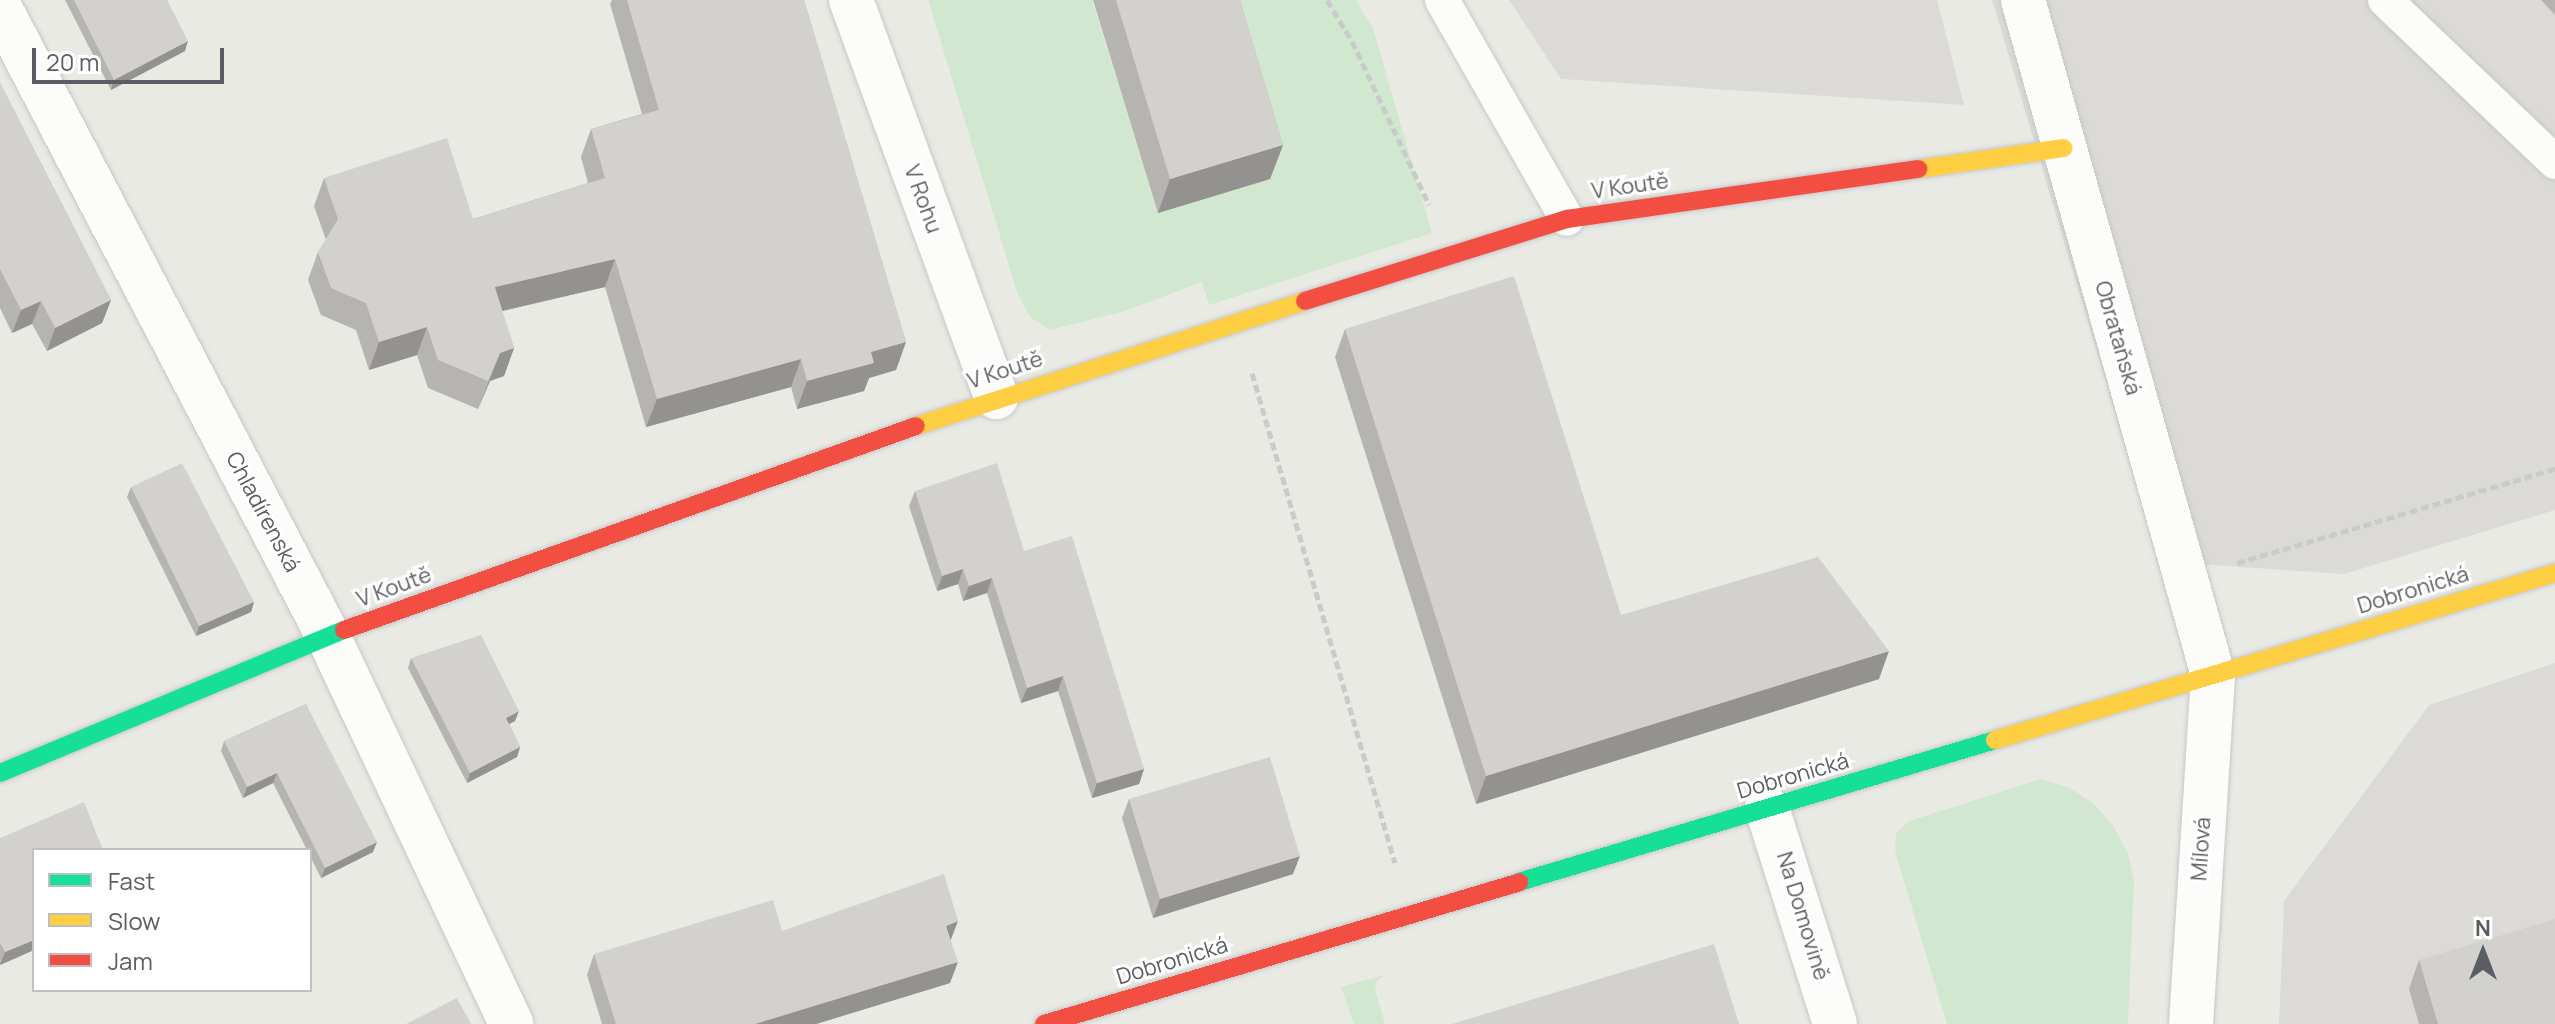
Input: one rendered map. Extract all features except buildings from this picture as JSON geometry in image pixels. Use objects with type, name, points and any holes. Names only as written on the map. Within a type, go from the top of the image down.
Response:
[{"type":"street","name":"V Rohu","points":[[851,0],[996,397]]},
{"type":"street","name":"Obrataňská","points":[[2023,0],[2213,675]]},
{"type":"street","name":"Chladírenská","points":[[0,8],[328,636],[511,1024]]},
{"type":"street","name":"V Koutě","points":[[0,773],[328,636],[996,397],[1567,219],[2063,148]]},
{"type":"street","name":"Dobronická","points":[[1044,1024],[2555,573]]},
{"type":"street","name":"Mílová","points":[[2191,1024],[2213,675]]},
{"type":"street","name":"Na Domovině","points":[[1767,808],[1835,1024]]},
{"type":"lane","points":[[1442,0],[1567,219]]},
{"type":"lane","points":[[2385,0],[2555,162]]},
{"type":"path","points":[[1327,0],[1352,41],[1433,213]]},
{"type":"path","points":[[1238,323],[1396,864]]},
{"type":"path","points":[[2187,578],[2555,469]]},
{"type":"shaded area","points":[[1509,0],[1937,0],[1964,105],[1561,79]]},
{"type":"shaded area","points":[[1992,0],[2555,0],[2555,510],[2344,574],[2156,561],[2156,550]]},
{"type":"shaded area","points":[[2555,663],[2555,1024],[2279,1024],[2284,901],[2429,705]]},
{"type":"green space","points":[[928,0],[1092,0],[1158,213],[1217,0],[1356,0],[1373,28],[1432,233],[1209,305],[1202,282],[1125,311],[1050,330],[1030,317],[1018,295]]},
{"type":"green space","points":[[2041,779],[2070,788],[2094,804],[2113,825],[2127,851],[2134,880],[2128,1024],[1947,1024],[1895,851],[1896,833],[1909,821]]},
{"type":"green space","points":[[1384,975],[1377,981],[1375,989],[1385,1024],[1354,1024],[1341,987]]},
{"type":"traffic: fast","points":[[0,773],[344,630]]},
{"type":"traffic: fast","points":[[1519,882],[1995,740]]},
{"type":"traffic: slow","points":[[1918,169],[2063,148]]},
{"type":"traffic: slow","points":[[916,426],[1305,301]]},
{"type":"traffic: slow","points":[[1995,740],[2555,573]]},
{"type":"traffic: jam","points":[[1305,301],[1567,219],[1918,169]]},
{"type":"traffic: jam","points":[[344,630],[916,426]]},
{"type":"traffic: jam","points":[[1044,1024],[1519,882]]}]
